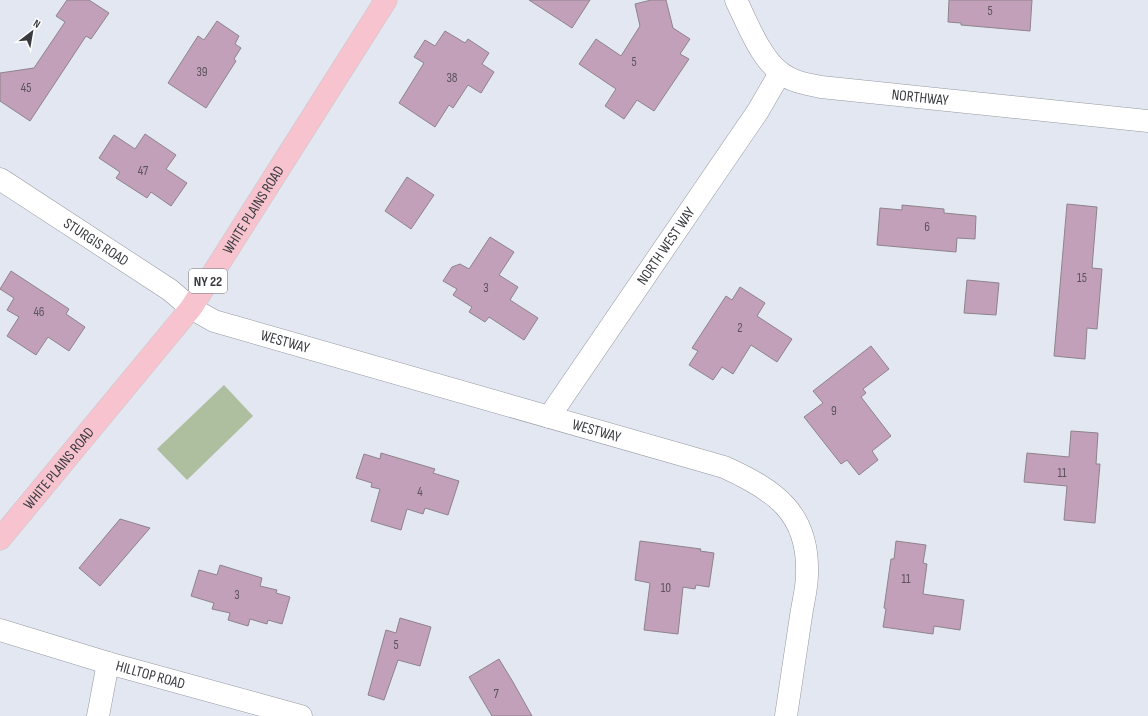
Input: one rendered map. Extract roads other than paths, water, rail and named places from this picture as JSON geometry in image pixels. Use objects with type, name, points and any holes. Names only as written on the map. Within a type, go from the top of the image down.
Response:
[{"type":"main road","name":"WHITE PLAINS ROAD","points":[[0,539],[191,308],[386,0]]},
{"type":"street","name":"NORTHWAY","points":[[736,0],[762,51],[780,73],[797,82],[821,87],[1148,121]]},
{"type":"street","name":"NORTH WEST WAY","points":[[549,417],[758,111],[780,73]]},
{"type":"street","name":"STURGIS ROAD","points":[[0,179],[170,290],[191,308]]},
{"type":"street","name":"WESTWAY","points":[[191,308],[214,321],[724,466],[750,478],[773,493],[787,507],[797,521],[805,538],[808,574],[786,716]]},
{"type":"street","name":"HILLTOP ROAD","points":[[0,630],[108,663],[301,716]]},
{"type":"street","points":[[98,716],[108,663]]}]
